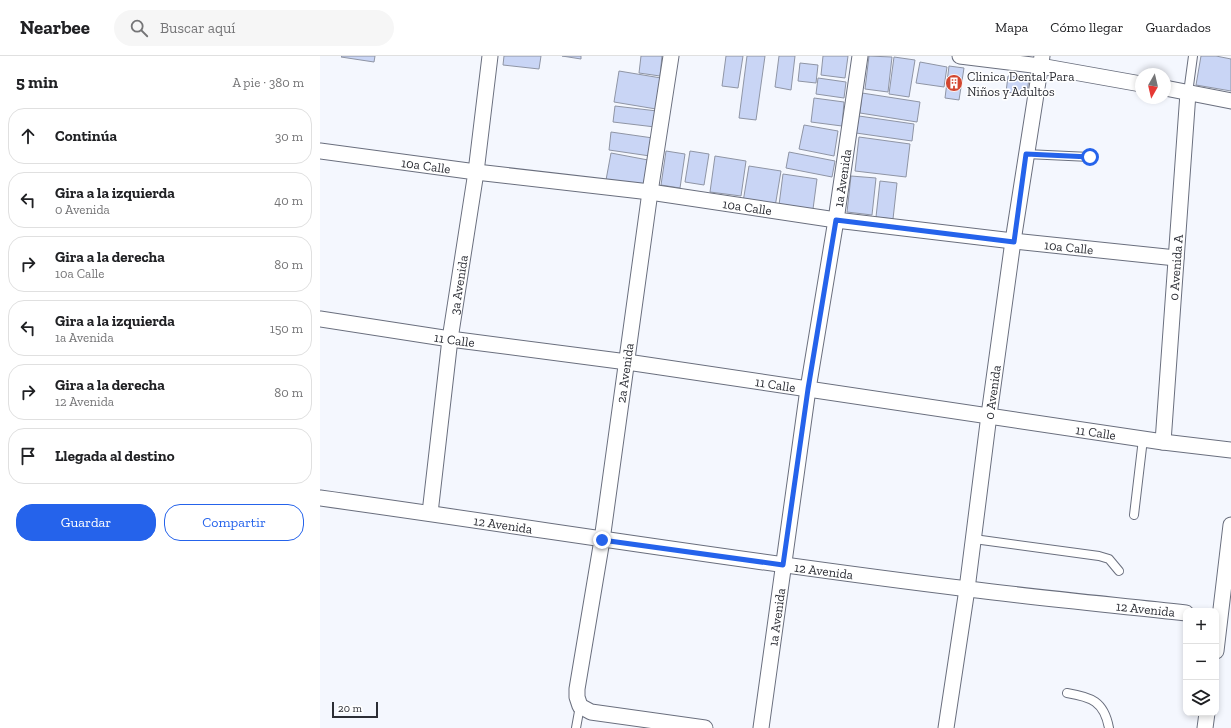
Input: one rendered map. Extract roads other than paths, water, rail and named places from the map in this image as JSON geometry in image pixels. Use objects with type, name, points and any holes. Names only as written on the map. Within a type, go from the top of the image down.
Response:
[{"type":"street","name":"3a Avenida","points":[[430,513],[450,339],[476,172],[490,56]]},
{"type":"street","name":"2a Avenida","points":[[580,706],[577,698],[577,689],[602,540],[650,192],[671,56]]},
{"type":"street","name":"1a Avenida","points":[[761,728],[808,389],[836,220],[860,56]]},
{"type":"street","points":[[960,56],[1041,61],[1135,83]]},
{"type":"street","name":"0 Avenida","points":[[946,728],[974,539],[989,415],[1026,154],[1041,61]]},
{"type":"street","points":[[1171,89],[1231,101]]},
{"type":"street","name":"0 Avenida A","points":[[1163,442],[1188,93]]},
{"type":"street","name":"10a Calle","points":[[320,151],[476,172],[650,192],[836,220],[1014,242],[1176,258]]},
{"type":"street","name":"11 Calle","points":[[320,318],[450,339],[627,362],[1163,442],[1231,450]]},
{"type":"street","name":"12 Avenida","points":[[320,498],[783,565],[967,589],[1183,614]]},
{"type":"street","points":[[1219,610],[1231,525]]},
{"type":"street","points":[[580,706],[591,712],[704,728]]},
{"type":"street","points":[[1205,728],[1207,716]]},
{"type":"lane","points":[[1188,93],[1193,56]]},
{"type":"lane","points":[[1026,154],[1090,157]]},
{"type":"lane","points":[[1134,514],[1143,439]]},
{"type":"lane","points":[[974,539],[1099,556],[1109,560],[1119,571]]},
{"type":"lane","points":[[1067,693],[1087,697],[1098,704],[1105,716],[1109,728]]},
{"type":"lane","points":[[576,728],[580,706]]},
{"type":"place","name":"Clinica Dental Para Niños y Adultos","points":[[954,83]]}]
